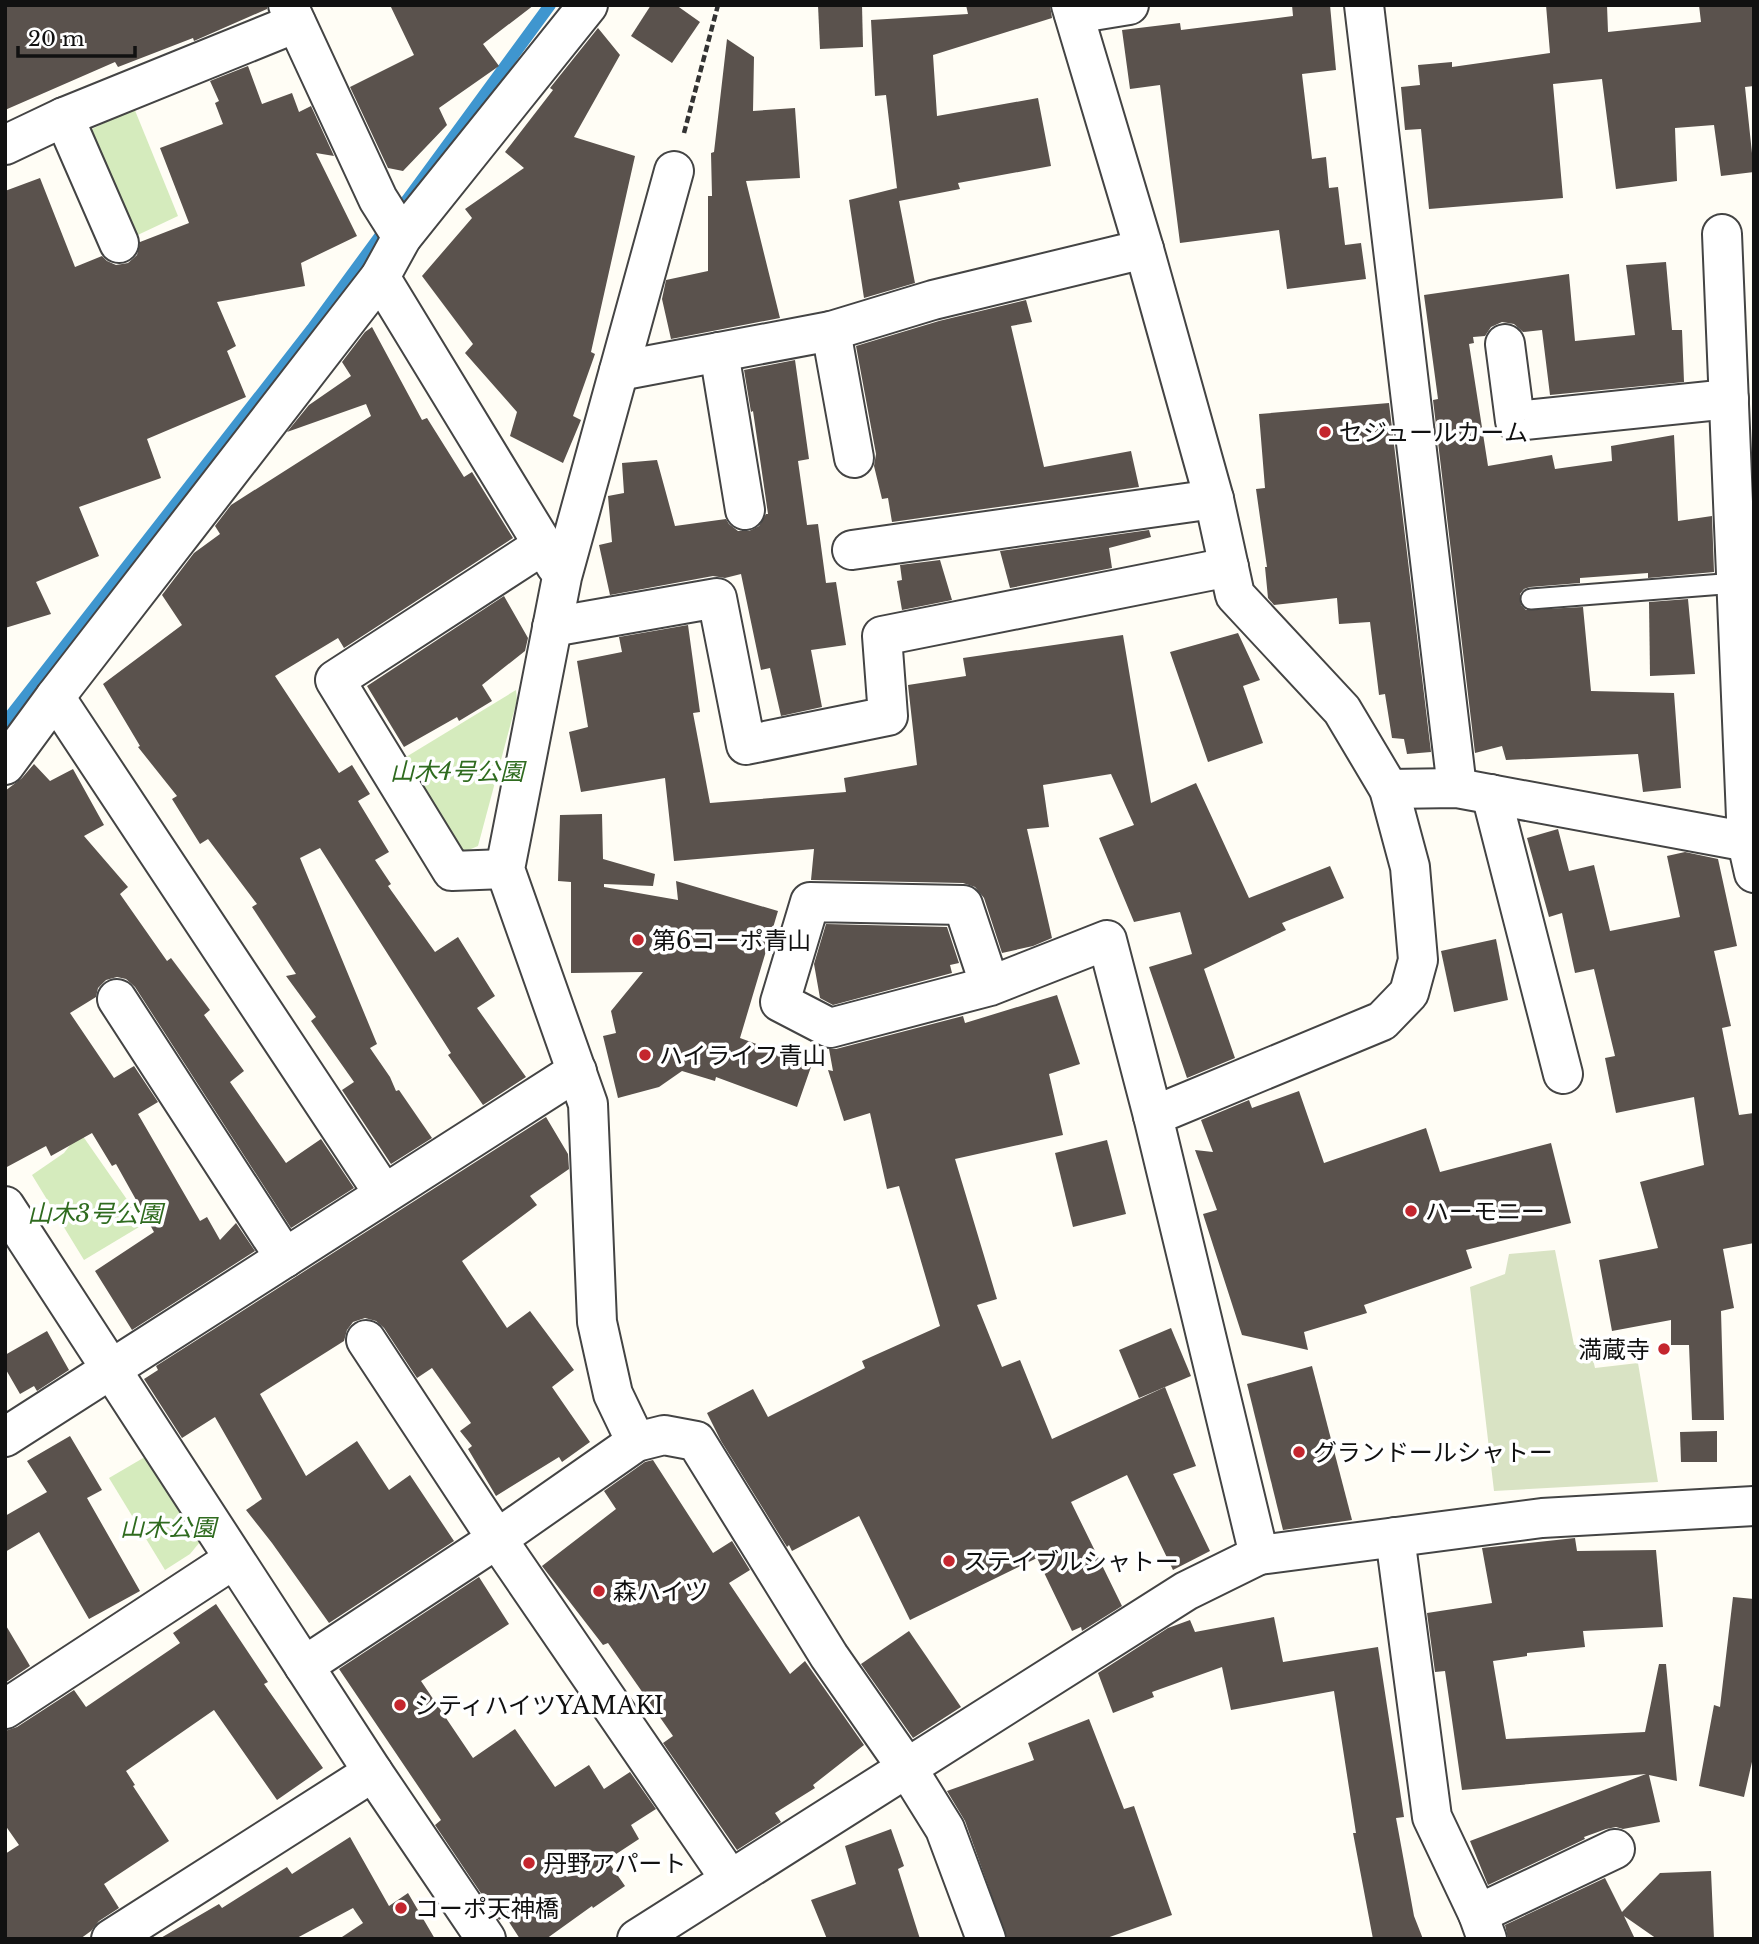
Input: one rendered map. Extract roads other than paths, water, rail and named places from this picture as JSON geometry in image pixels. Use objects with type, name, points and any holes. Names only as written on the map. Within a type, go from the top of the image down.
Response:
[{"type":"street","points":[[5,765],[380,277],[391,221],[587,5]]},
{"type":"street","points":[[1129,5],[1073,10],[1214,499],[1235,595],[1342,710],[1389,789],[1410,867],[1418,960],[1409,993],[1382,1021],[1153,1116]]},
{"type":"street","points":[[1364,5],[1474,791],[1563,1074]]},
{"type":"street","points":[[5,145],[292,14],[391,221]]},
{"type":"street","points":[[64,117],[119,243]]},
{"type":"street","points":[[636,1442],[613,1394],[597,1322],[588,1104],[505,869],[552,627],[553,561],[618,372],[674,171]]},
{"type":"street","points":[[1389,789],[1474,791],[1751,853],[1736,583],[1722,234]]},
{"type":"street","points":[[618,372],[831,331],[933,300],[1144,249]]},
{"type":"street","points":[[380,277],[553,561]]},
{"type":"street","points":[[831,331],[854,457]]},
{"type":"street","points":[[1506,344],[1515,421],[1729,399]]},
{"type":"street","points":[[719,352],[745,510]]},
{"type":"street","points":[[852,550],[1214,499]]},
{"type":"street","points":[[505,869],[452,871],[335,680],[553,561]]},
{"type":"street","points":[[552,627],[717,598],[746,745],[888,716],[882,636],[1229,567]]},
{"type":"street","points":[[55,697],[384,1194]]},
{"type":"street","points":[[990,986],[963,905],[810,902],[780,1002],[830,1028],[990,986],[1107,940],[1153,1116],[1259,1555]]},
{"type":"street","points":[[117,999],[285,1258]]},
{"type":"street","points":[[8,1430],[577,1072]]},
{"type":"street","points":[[5,1206],[373,1772],[486,1939]]},
{"type":"street","points":[[366,1340],[497,1539],[730,1879]]},
{"type":"street","points":[[304,1666],[497,1539],[636,1442],[664,1435],[696,1441],[829,1656],[945,1829],[986,1939]]},
{"type":"street","points":[[637,1939],[1186,1591],[1259,1555],[1542,1518],[1754,1506]]},
{"type":"street","points":[[1395,1537],[1432,1816],[1483,1926],[1615,1849]]},
{"type":"street","points":[[5,1709],[234,1559]]},
{"type":"street","points":[[111,1939],[373,1772]]},
{"type":"lane","points":[[1531,599],[1736,583]]},
{"type":"waterway","points":[[402,207],[550,5]]},
{"type":"waterway","points":[[5,723],[312,329],[389,224]]},
{"type":"place","name":"セジュールカーム","points":[[1325,432]]},
{"type":"place","name":"第6コーポ青山","points":[[638,940]]},
{"type":"place","name":"ハイライフ青山","points":[[645,1055]]},
{"type":"place","name":"ハーモニー","points":[[1411,1211]]},
{"type":"place","name":"満蔵寺","points":[[1664,1349]]},
{"type":"place","name":"グランドールシャトー","points":[[1299,1452]]},
{"type":"place","name":"ステイブルシャトー","points":[[949,1561]]},
{"type":"place","name":"森ハイツ","points":[[599,1591]]},
{"type":"place","name":"シティハイツYAMAKI","points":[[400,1705]]},
{"type":"place","name":"丹野アパート","points":[[529,1863]]},
{"type":"place","name":"コーポ天神橋","points":[[401,1908]]},
{"type":"park label","name":"山木4号公園","points":[[457,771]]},
{"type":"park label","name":"山木3号公園","points":[[95,1213]]},
{"type":"park label","name":"山木公園","points":[[168,1527]]}]
